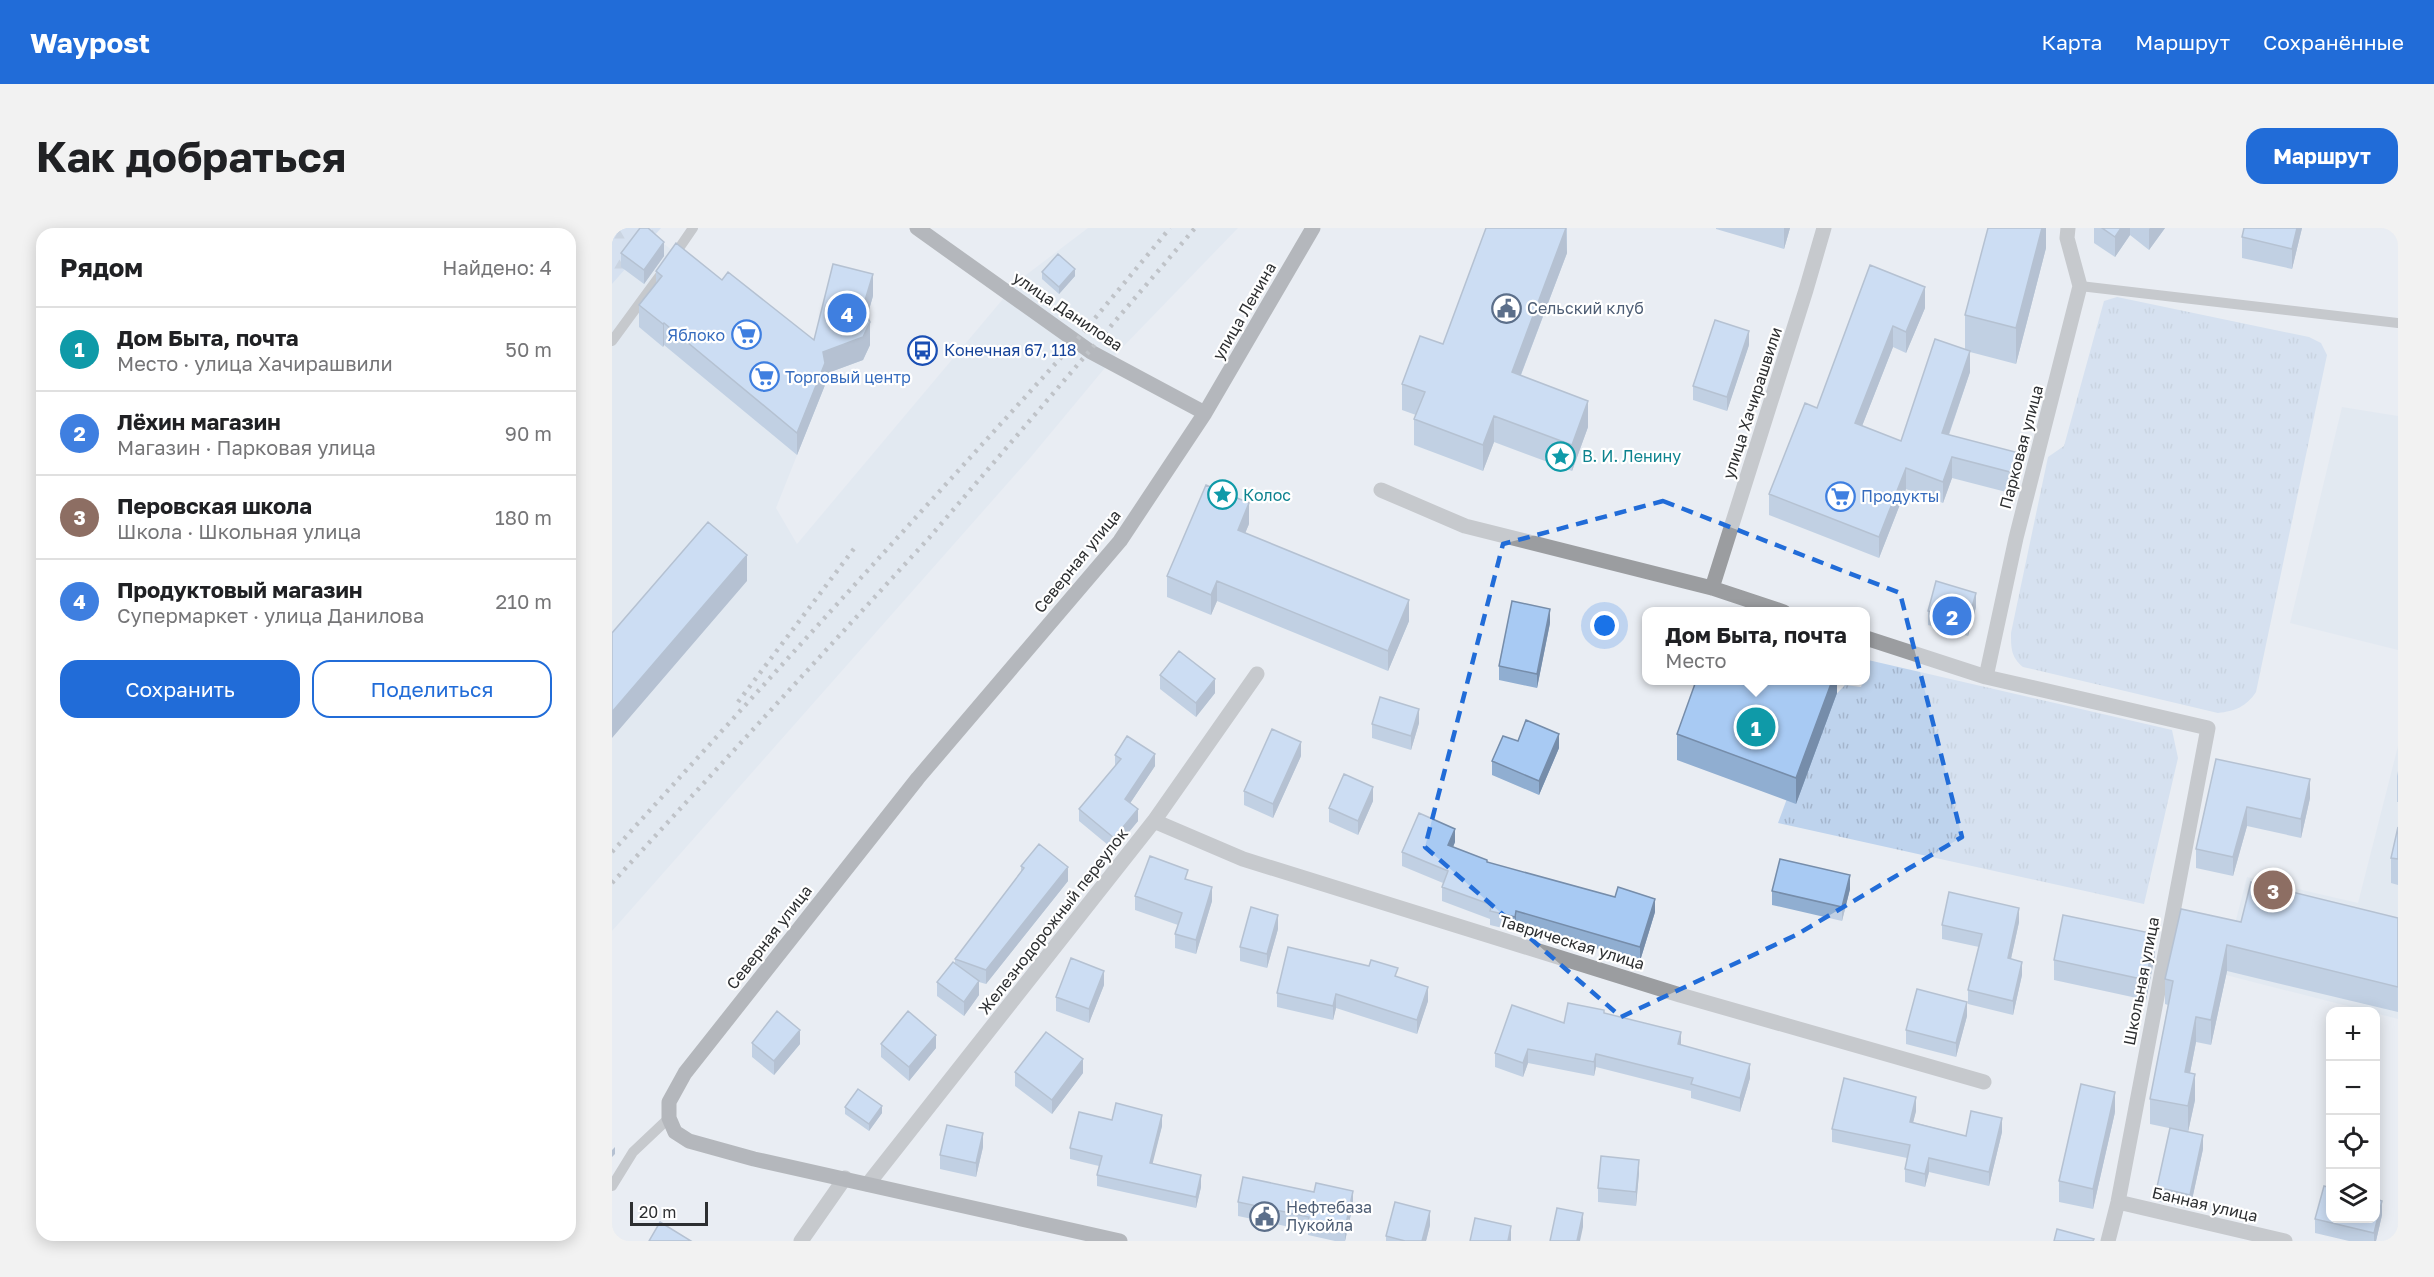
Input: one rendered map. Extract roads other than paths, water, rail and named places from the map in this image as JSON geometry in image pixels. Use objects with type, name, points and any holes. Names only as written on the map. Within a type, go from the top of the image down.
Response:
[{"type":"street","name":"улица Данилова","points":[[916,228],[1091,352],[1205,413]]},
{"type":"street","name":"улица Ленина","points":[[1205,413],[1313,228]]},
{"type":"street","name":"улица Хачирашвили","points":[[1712,588],[1824,228]]},
{"type":"street","name":"Парковая улица","points":[[1986,677],[2016,538],[2080,286],[2067,238],[2068,228]]},
{"type":"street","name":"Северная улица","points":[[669,1118],[669,1102],[685,1073],[918,778],[1120,541],[1205,413]]},
{"type":"street","points":[[1381,490],[1466,526],[1712,588],[1769,607]]},
{"type":"street","points":[[1870,639],[1986,677]]},
{"type":"street","name":"Железнодорожный переулок","points":[[868,1184],[1154,821],[1257,674]]},
{"type":"street","name":"Школьная улица","points":[[1986,677],[2208,728],[2118,1202],[2108,1241]]},
{"type":"street","name":"Таврическая улица","points":[[1154,821],[1243,859],[1680,995],[1984,1082]]},
{"type":"street","points":[[669,1118],[675,1132],[689,1141],[754,1159],[1120,1241]]},
{"type":"street","points":[[801,1241],[845,1178]]},
{"type":"street","name":"Банная улица","points":[[2118,1202],[2285,1241]]},
{"type":"lane","points":[[612,341],[693,228]]},
{"type":"lane","points":[[2080,286],[2398,323]]},
{"type":"lane","points":[[612,1186],[633,1152],[669,1118]]},
{"type":"railway","points":[[612,852],[1076,341],[1170,228]]},
{"type":"railway","points":[[612,883],[929,538],[1195,228]]},
{"type":"railway","points":[[738,702],[856,546]]},
{"type":"place","name":"Сельский клуб","points":[[1506,308]]},
{"type":"place","name":"Продуктовый магазин","points":[[847,313]]},
{"type":"place","name":"Яблоко","points":[[746,335]]},
{"type":"place","name":"Конечная 67, 118","points":[[923,350]]},
{"type":"place","name":"Торговый центр","points":[[764,377]]},
{"type":"place","name":"В. И. Ленину","points":[[1561,456]]},
{"type":"place","name":"Колос","points":[[1222,495]]},
{"type":"place","name":"Продукты","points":[[1840,496]]},
{"type":"place","name":"Лёхин магазин","points":[[1952,616]]},
{"type":"place","name":"Дом Быта, почта","points":[[1756,727]]},
{"type":"place","name":"Перовская школа","points":[[2273,890]]},
{"type":"place","name":"Нефтебаза Лукойла","points":[[1265,1216]]}]
